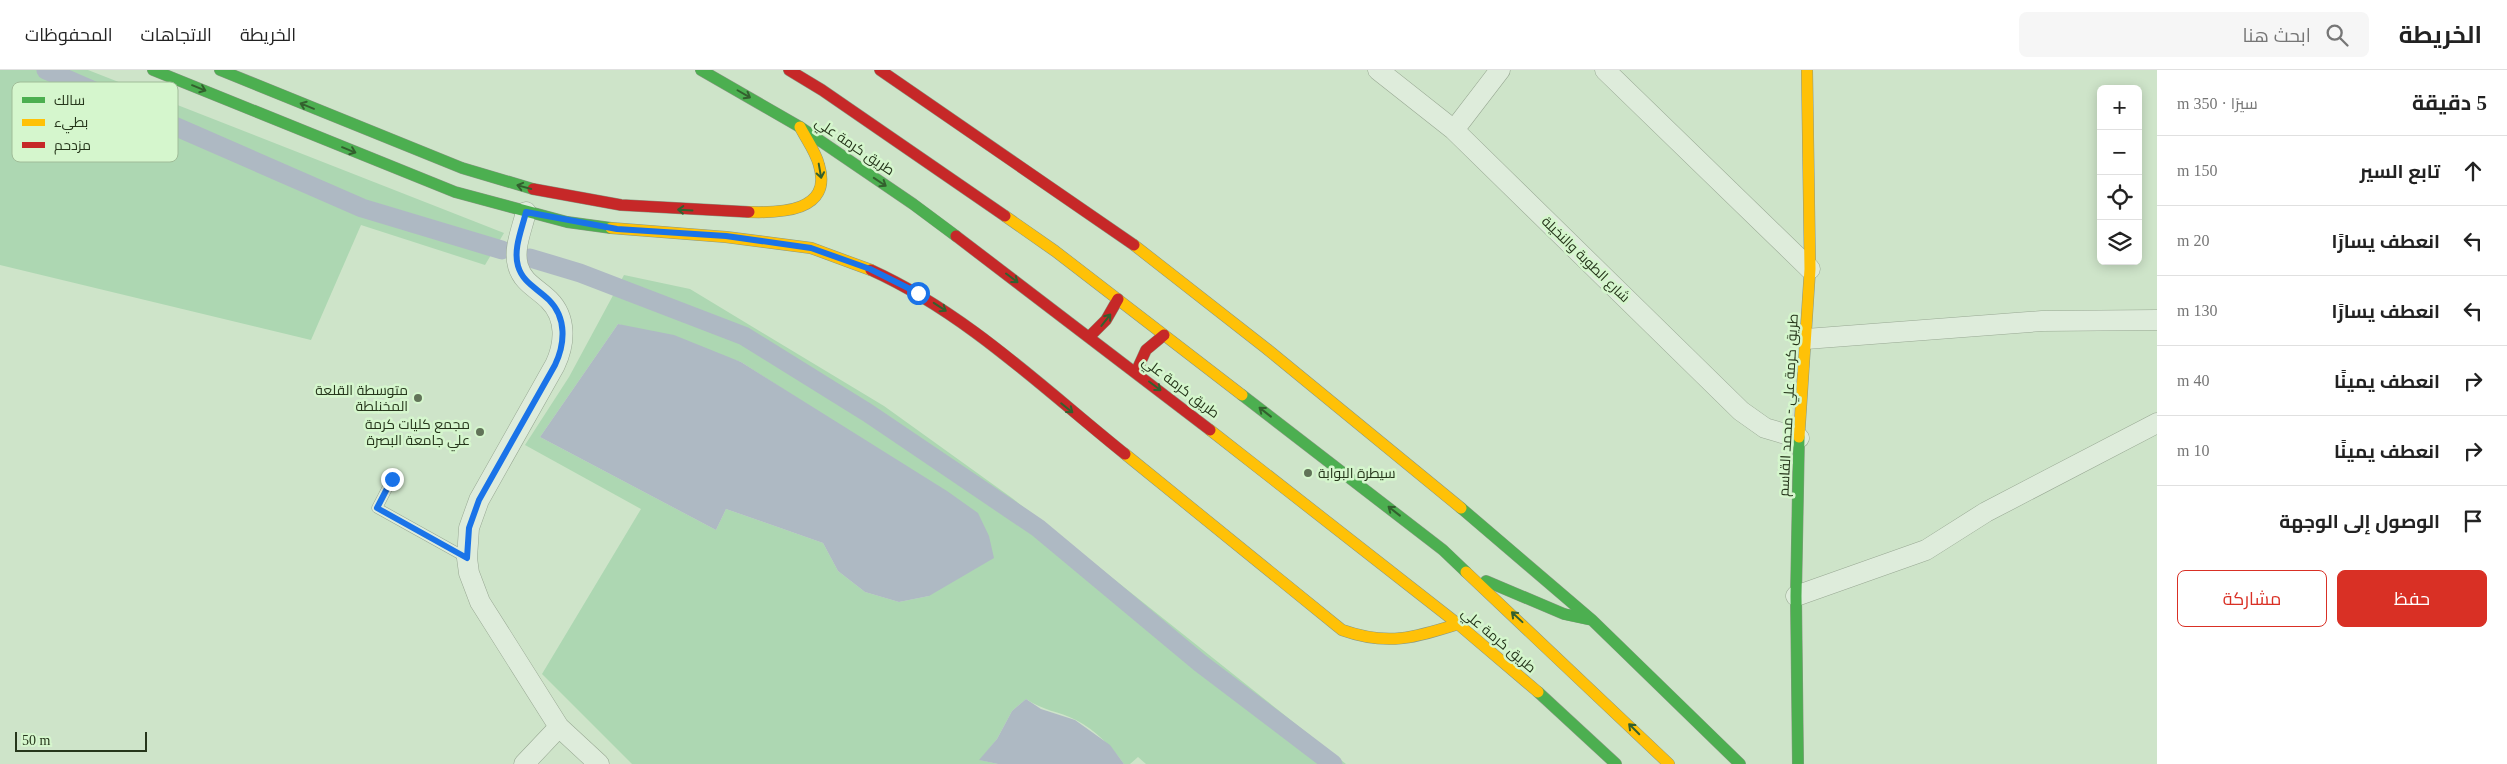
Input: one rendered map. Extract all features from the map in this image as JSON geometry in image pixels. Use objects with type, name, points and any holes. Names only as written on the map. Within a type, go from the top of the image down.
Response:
[{"type":"main road","points":[[153,70],[403,172],[485,201],[526,212],[617,229],[778,242],[811,248],[870,269],[918,293],[962,322],[1342,630],[1362,638],[1384,641],[1405,640],[1458,624]]},
{"type":"main road","points":[[220,70],[426,154],[491,177],[536,190],[621,205],[680,210],[786,212],[803,207],[810,202],[820,187],[822,178],[819,163],[800,127]]},
{"type":"main road","name":"طريق كرمة علي","points":[[702,70],[800,127],[913,204],[1136,372],[1458,624],[1568,718],[1616,764]]},
{"type":"main road","name":"طريق كرمة علي","points":[[789,70],[822,90],[952,178],[1055,251],[1443,550],[1476,578],[1661,760],[1669,764]]},
{"type":"main road","points":[[880,70],[1112,228],[1421,475],[1592,620],[1740,764]]},
{"type":"main road","name":"طريق كرمة علي - محمد القاسم","points":[[1798,764],[1796,596],[1799,438],[1810,269],[1806,72]]},
{"type":"main road","points":[[485,201],[491,177]]},
{"type":"main road","points":[[1089,337],[1106,320],[1118,299]]},
{"type":"main road","points":[[1136,372],[1146,350],[1164,335]]},
{"type":"main road","points":[[1476,578],[1505,587],[1557,613],[1592,620]]},
{"type":"main road","points":[[1784,763],[1798,741]]},
{"type":"street","name":"شارع الطوبة والنخيلة","points":[[1378,70],[1454,130],[1742,411],[1765,428],[1799,438]]},
{"type":"street","points":[[1454,130],[1500,70]]},
{"type":"street","points":[[1605,70],[1810,269]]},
{"type":"street","points":[[526,212],[518,244],[517,265],[526,281],[555,308],[562,326],[562,346],[555,365],[479,500],[469,528],[467,558],[469,573],[480,602],[560,727],[600,764]]},
{"type":"street","points":[[1806,339],[2042,321],[2157,320]]},
{"type":"street","points":[[1796,596],[1926,550],[1986,512],[2157,423]]},
{"type":"street","points":[[524,764],[560,727]]},
{"type":"lane","points":[[392,479],[377,508],[467,558]]},
{"type":"green space","points":[[0,70],[88,70],[119,82],[12,82],[12,162],[178,162],[178,105],[504,233],[485,265],[361,225],[311,340],[0,265]]},
{"type":"green space","points":[[624,275],[690,289],[884,406],[1012,498],[1346,764],[1146,764],[1138,757],[1130,764],[1124,764],[1102,739],[1083,724],[1026,699],[1012,711],[997,739],[980,760],[998,764],[632,764],[542,674],[641,509],[525,445],[569,377]],"holes":[[[618,324],[741,362],[830,419],[929,596],[899,602],[865,592],[838,571],[823,543],[726,509],[716,530],[540,437]]]},
{"type":"shaded area","points":[[618,324],[674,335],[741,362],[947,491],[978,513],[989,536],[994,558],[929,596],[899,602],[865,592],[838,571],[823,543],[726,509],[716,530],[540,437]]},
{"type":"shaded area","points":[[1026,699],[1041,709],[1075,720],[1110,745],[1124,764],[998,764],[979,760],[997,739],[1012,711]]},
{"type":"waterway","points":[[46,70],[73,82]]},
{"type":"waterway","points":[[178,128],[362,208],[502,250]]},
{"type":"waterway","points":[[530,258],[580,273],[744,336],[868,413],[1038,528],[1200,663],[1333,764]]},
{"type":"traffic: fast","points":[[153,70],[455,192],[567,222],[611,228]]},
{"type":"traffic: fast","points":[[220,70],[462,168],[533,189]]},
{"type":"traffic: fast","points":[[701,70],[800,127],[913,204],[956,236]]},
{"type":"traffic: fast","points":[[1242,395],[1443,550],[1466,572]]},
{"type":"traffic: fast","points":[[1798,764],[1796,596],[1799,437]]},
{"type":"traffic: fast","points":[[1461,508],[1592,620],[1740,764]]},
{"type":"traffic: fast","points":[[1486,581],[1564,614],[1592,620]]},
{"type":"traffic: fast","points":[[1538,692],[1616,764]]},
{"type":"traffic: slow","points":[[1799,437],[1810,269],[1807,70]]},
{"type":"traffic: slow","points":[[749,212],[788,210],[811,201],[818,192],[821,181],[818,160],[800,127]]},
{"type":"traffic: slow","points":[[1005,216],[1055,251],[1242,395]]},
{"type":"traffic: slow","points":[[611,228],[726,237],[811,248],[871,270]]},
{"type":"traffic: slow","points":[[1134,245],[1267,349],[1461,508]]},
{"type":"traffic: slow","points":[[1210,430],[1458,624],[1538,692]]},
{"type":"traffic: slow","points":[[1125,454],[1342,630],[1358,635],[1387,639],[1414,636],[1458,624]]},
{"type":"traffic: slow","points":[[1466,572],[1669,764]]},
{"type":"traffic: jam","points":[[789,70],[822,90],[1005,216]]},
{"type":"traffic: jam","points":[[880,70],[1134,245]]},
{"type":"traffic: jam","points":[[533,189],[621,205],[749,212]]},
{"type":"traffic: jam","points":[[956,236],[1210,430]]},
{"type":"traffic: jam","points":[[871,270],[906,288],[972,330],[1125,454]]},
{"type":"traffic: jam","points":[[1089,337],[1106,320],[1118,299]]},
{"type":"traffic: jam","points":[[1136,372],[1146,350],[1164,335]]},
{"type":"place","name":"متوسطة القلعة المخنلطة","points":[[418,398]]},
{"type":"place","name":"مجمع كليات كرمة علي جامعة البصرة","points":[[480,432]]},
{"type":"place","name":"سيطرة البوابة","points":[[1308,473]]},
{"type":"route","points":[[392,479],[377,508],[467,558],[469,528],[479,500],[560,356],[562,346],[562,326],[555,308],[526,281],[517,265],[516,254],[526,212],[617,229],[726,236],[811,248],[870,269],[918,293]]}]
